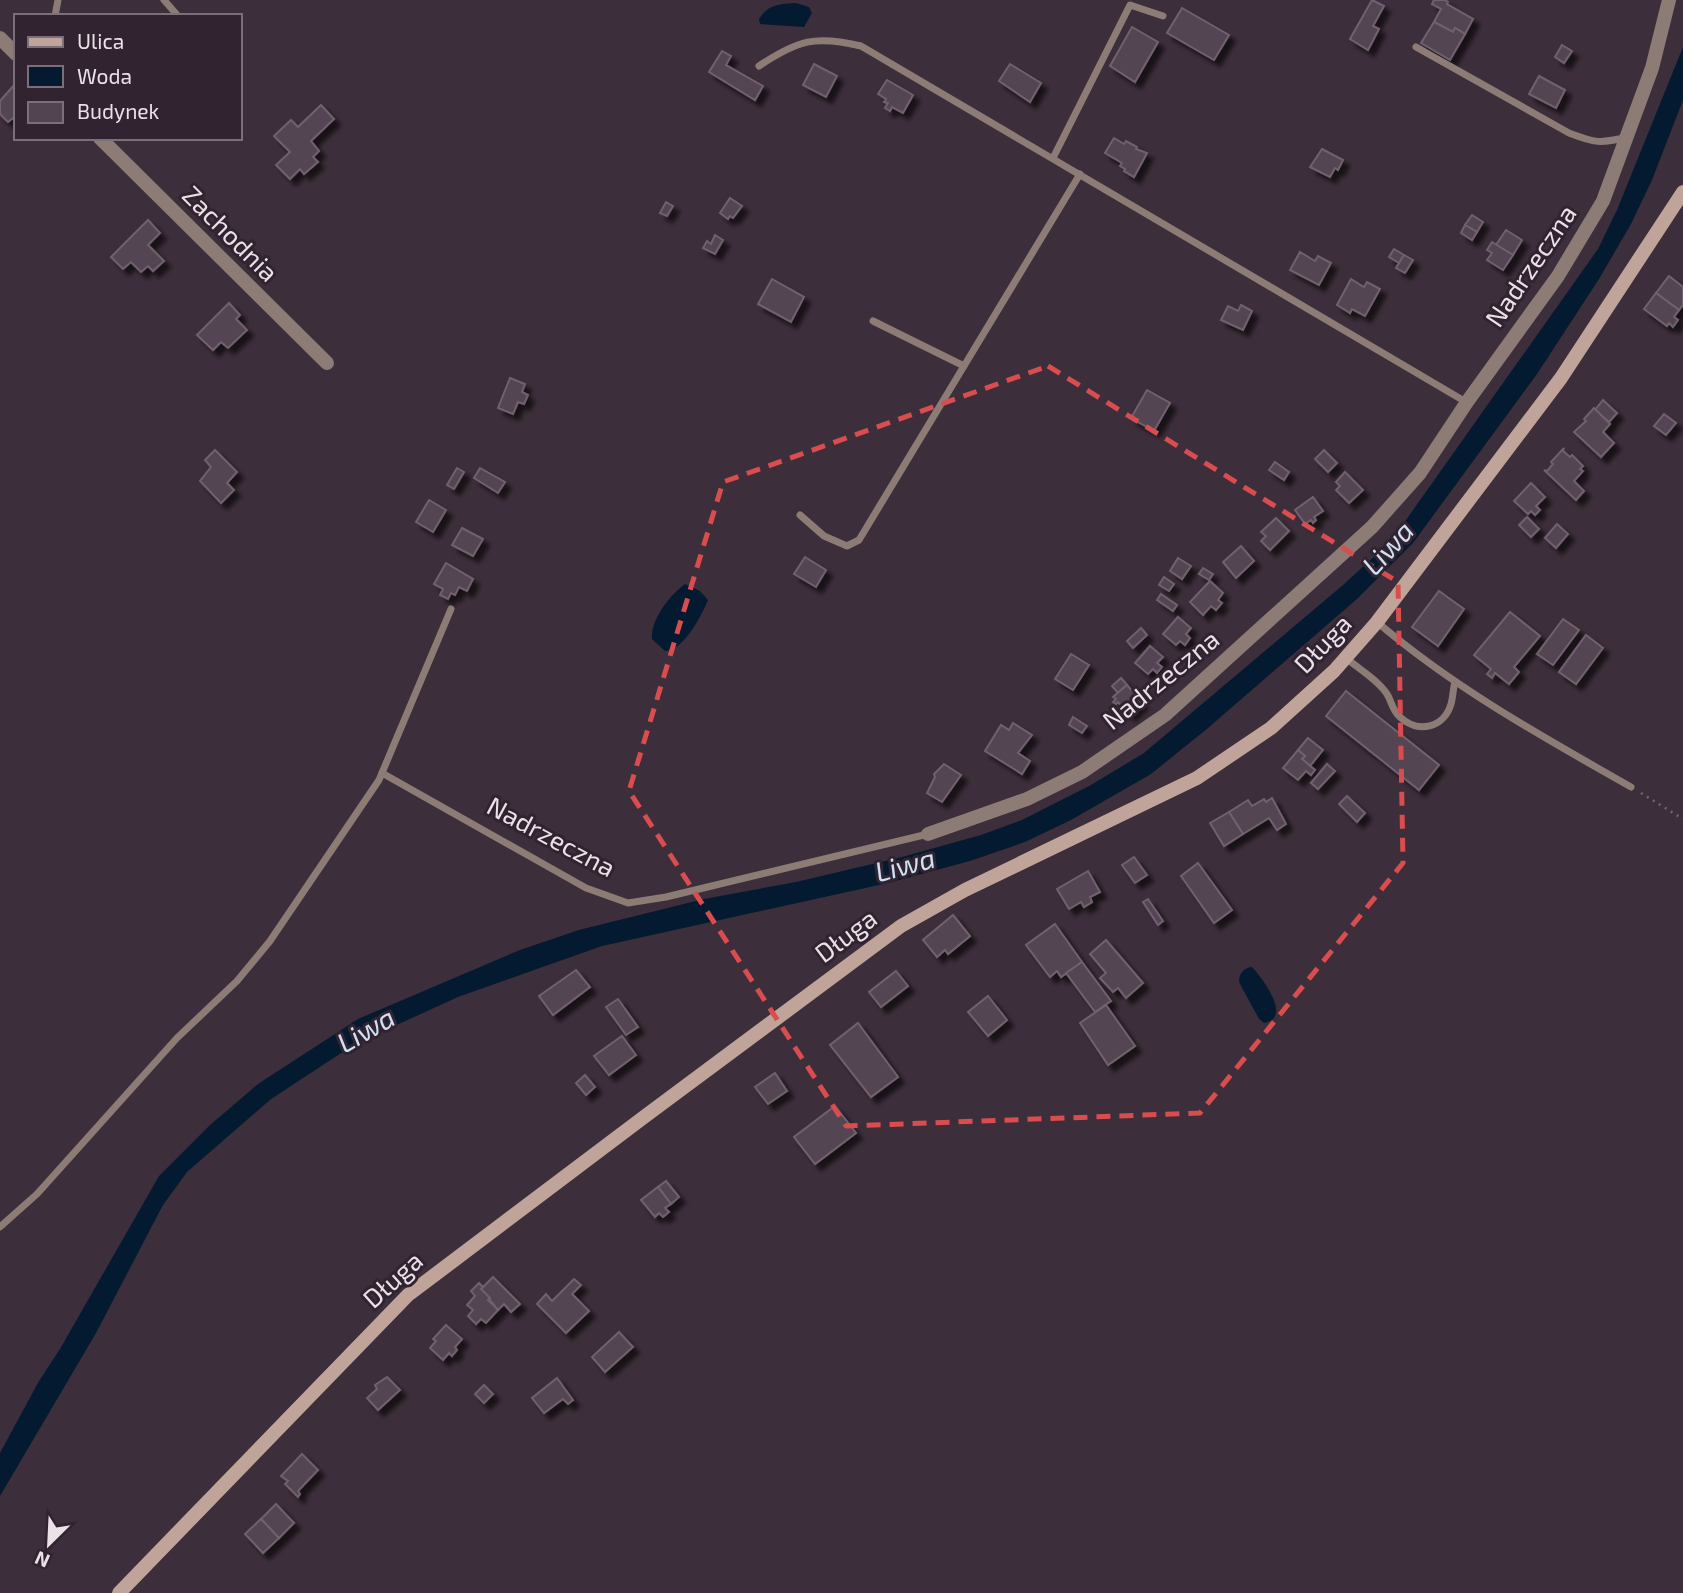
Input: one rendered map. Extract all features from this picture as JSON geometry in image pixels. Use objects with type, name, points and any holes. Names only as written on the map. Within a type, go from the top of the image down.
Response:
[{"type":"street","name":"Nadrzeczna","points":[[928,834],[1027,799],[1082,772],[1165,715],[1373,527],[1420,473],[1467,402],[1558,276],[1603,201],[1652,68],[1669,0]]},
{"type":"street","points":[[0,38],[14,52]]},
{"type":"street","name":"Zachodnia","points":[[102,140],[327,363]]},
{"type":"street","name":"Długa","points":[[119,1593],[408,1294],[901,926],[965,890],[1197,778],[1271,727],[1345,658],[1377,622],[1562,378],[1683,191]]},
{"type":"lane","points":[[164,0],[176,14]]},
{"type":"lane","points":[[1053,158],[1130,5],[1163,16]]},
{"type":"lane","points":[[759,66],[784,49],[808,41],[834,40],[861,46],[1467,402]]},
{"type":"lane","points":[[1416,47],[1569,133],[1604,143],[1628,136]]},
{"type":"lane","points":[[800,514],[824,536],[847,546],[859,540],[1080,174]]},
{"type":"lane","points":[[873,321],[964,366]]},
{"type":"lane","points":[[0,1227],[37,1194],[177,1038],[237,981],[270,942],[382,773],[452,609]]},
{"type":"lane","points":[[1377,622],[1411,651],[1455,682],[1632,787]]},
{"type":"lane","points":[[1345,658],[1388,695],[1392,708],[1400,718],[1418,728],[1426,728],[1443,720],[1451,706],[1455,682]]},
{"type":"lane","name":"Nadrzeczna","points":[[382,773],[586,888],[628,903],[666,897],[928,834]]},
{"type":"path","points":[[1632,787],[1683,819]]},
{"type":"highlighted area","points":[[1048,366],[1398,582],[1403,863],[1200,1113],[846,1126],[629,791],[723,482]]},
{"type":"water","points":[[796,3],[809,7],[812,13],[804,27],[760,24],[759,19],[770,8]]},
{"type":"water","name":"Liwa","points":[[1683,47],[1683,100],[1652,180],[1631,224],[1599,279],[1537,374],[1413,543],[1357,599],[1208,728],[1151,774],[1071,820],[1025,842],[970,861],[888,883],[602,946],[458,997],[355,1044],[271,1099],[187,1172],[163,1205],[96,1333],[0,1496],[0,1453],[159,1176],[209,1126],[258,1084],[358,1019],[520,950],[579,930],[704,899],[796,882],[902,857],[981,835],[1022,820],[1091,785],[1144,753],[1343,585],[1377,554],[1406,520],[1598,249],[1617,210]]},
{"type":"water","points":[[685,584],[700,591],[708,600],[697,623],[685,639],[665,651],[652,639],[654,624],[667,601]]},
{"type":"water","points":[[1252,967],[1268,988],[1276,1006],[1276,1014],[1272,1020],[1264,1023],[1259,1019],[1239,982],[1242,972]]},
{"type":"building","points":[[1372,0],[1384,6],[1373,26],[1379,29],[1368,50],[1350,39]]},
{"type":"building","points":[[1434,0],[1445,0],[1447,4],[1473,19],[1465,34],[1455,28],[1453,32],[1434,22],[1441,9],[1432,4]]},
{"type":"building","points":[[1182,8],[1229,35],[1214,60],[1167,33]]},
{"type":"building","points":[[1434,22],[1453,32],[1455,28],[1465,34],[1450,60],[1421,43]]},
{"type":"building","points":[[1132,27],[1158,42],[1135,82],[1110,66]]},
{"type":"building","points":[[1562,45],[1572,51],[1564,63],[1555,57]]},
{"type":"building","points":[[722,51],[731,56],[726,65],[763,86],[755,100],[709,72]]},
{"type":"building","points":[[814,64],[837,76],[826,97],[803,85]]},
{"type":"building","points":[[1010,64],[1041,83],[1030,102],[999,81]]},
{"type":"building","points":[[1539,76],[1565,90],[1556,108],[1529,94]]},
{"type":"building","points":[[887,80],[913,95],[903,113],[892,107],[890,111],[885,108],[888,103],[884,102],[886,99],[878,94]]},
{"type":"building","points":[[14,85],[14,119],[8,122],[0,114],[0,101]]},
{"type":"building","points":[[321,105],[334,119],[311,141],[319,151],[313,157],[318,162],[304,174],[300,169],[290,179],[276,165],[290,152],[274,136],[291,120],[298,127]]},
{"type":"building","points":[[1114,138],[1124,144],[1126,141],[1147,153],[1134,177],[1124,171],[1120,166],[1122,163],[1105,153]]},
{"type":"building","points":[[1322,149],[1343,160],[1338,170],[1335,168],[1330,177],[1310,167]]},
{"type":"building","points":[[730,198],[742,206],[733,218],[730,216],[728,219],[720,213]]},
{"type":"building","points":[[666,202],[673,206],[667,216],[660,213]]},
{"type":"building","points":[[1472,215],[1483,222],[1477,232],[1465,225]]},
{"type":"building","points":[[148,220],[160,233],[148,245],[164,261],[153,271],[148,266],[141,272],[131,262],[123,269],[111,257]]},
{"type":"building","points":[[1465,225],[1477,232],[1472,240],[1461,233]]},
{"type":"building","points":[[1506,230],[1522,240],[1513,255],[1496,245]]},
{"type":"building","points":[[715,235],[723,240],[715,254],[703,248],[707,241],[711,244]]},
{"type":"building","points":[[1492,242],[1513,255],[1503,270],[1487,260],[1492,253],[1487,250]]},
{"type":"building","points":[[1394,249],[1404,255],[1399,263],[1389,257]]},
{"type":"building","points":[[1300,252],[1315,261],[1318,256],[1331,263],[1319,285],[1290,270]]},
{"type":"building","points":[[1404,255],[1413,260],[1405,273],[1396,268]]},
{"type":"building","points":[[1669,276],[1683,287],[1683,305],[1679,310],[1656,293]]},
{"type":"building","points":[[772,279],[804,297],[791,322],[758,304]]},
{"type":"building","points":[[1351,279],[1364,287],[1367,282],[1380,289],[1365,316],[1352,309],[1350,313],[1337,305]]},
{"type":"building","points":[[1656,293],[1679,310],[1674,317],[1678,320],[1673,327],[1669,323],[1667,326],[1644,309]]},
{"type":"building","points":[[229,303],[240,315],[236,319],[247,330],[228,348],[221,342],[213,350],[197,335]]},
{"type":"building","points":[[1241,305],[1252,311],[1243,330],[1221,320],[1228,306],[1238,311]]},
{"type":"building","points":[[510,378],[525,384],[522,392],[528,395],[524,404],[518,402],[513,414],[498,408]]},
{"type":"building","points":[[1147,390],[1170,403],[1154,431],[1131,418]]},
{"type":"building","points":[[1603,400],[1617,413],[1609,422],[1595,410]]},
{"type":"building","points":[[1594,408],[1610,424],[1603,432],[1614,443],[1601,457],[1574,432],[1586,421],[1584,419]]},
{"type":"building","points":[[1664,414],[1676,423],[1666,435],[1654,426]]},
{"type":"building","points":[[1564,448],[1563,451],[1570,457],[1572,455],[1583,466],[1580,469],[1583,471],[1574,481],[1584,491],[1576,500],[1544,470],[1547,471],[1553,464],[1551,462]]},
{"type":"building","points":[[215,450],[237,472],[227,483],[234,490],[221,503],[200,481],[211,467],[205,460]]},
{"type":"building","points":[[1324,450],[1337,463],[1328,472],[1315,459]]},
{"type":"building","points":[[1275,462],[1289,472],[1284,480],[1269,470]]},
{"type":"building","points":[[457,468],[464,472],[454,489],[447,485]]},
{"type":"building","points":[[480,468],[505,482],[498,493],[474,478]]},
{"type":"building","points":[[1345,472],[1363,490],[1349,503],[1336,490],[1340,486],[1336,482]]},
{"type":"building","points":[[1531,483],[1545,497],[1536,506],[1540,510],[1535,515],[1531,511],[1528,514],[1514,501]]},
{"type":"building","points":[[1313,497],[1323,511],[1314,517],[1316,520],[1313,523],[1311,520],[1305,524],[1295,510]]},
{"type":"building","points":[[429,500],[446,510],[433,532],[416,522]]},
{"type":"building","points":[[1527,517],[1539,529],[1531,537],[1519,525]]},
{"type":"building","points":[[1276,518],[1289,531],[1270,550],[1261,541],[1266,536],[1261,532]]},
{"type":"building","points":[[1557,524],[1568,534],[1556,548],[1545,538]]},
{"type":"building","points":[[462,528],[483,539],[473,556],[452,545]]},
{"type":"building","points":[[1241,546],[1254,561],[1236,578],[1223,562]]},
{"type":"building","points":[[805,557],[826,570],[816,587],[794,574]]},
{"type":"building","points":[[1178,558],[1191,566],[1182,579],[1170,571]]},
{"type":"building","points":[[446,563],[473,579],[467,591],[459,587],[455,595],[451,593],[448,599],[440,595],[443,589],[434,584]]},
{"type":"building","points":[[1203,568],[1213,574],[1209,580],[1199,574]]},
{"type":"building","points":[[1164,577],[1174,584],[1169,591],[1159,585]]},
{"type":"building","points":[[1210,581],[1223,593],[1218,600],[1222,603],[1216,610],[1211,606],[1203,615],[1190,602]]},
{"type":"building","points":[[1439,591],[1464,609],[1438,646],[1412,627]]},
{"type":"building","points":[[1161,594],[1177,605],[1173,611],[1157,600]]},
{"type":"building","points":[[1510,612],[1540,636],[1514,667],[1519,672],[1509,684],[1495,673],[1492,678],[1487,674],[1491,669],[1474,655]]},
{"type":"building","points":[[1178,617],[1191,628],[1186,634],[1190,638],[1185,645],[1180,641],[1176,645],[1163,634]]},
{"type":"building","points":[[1563,619],[1579,630],[1553,665],[1537,654]]},
{"type":"building","points":[[1141,628],[1147,635],[1133,648],[1127,641]]},
{"type":"building","points":[[1586,635],[1603,648],[1576,684],[1559,672]]},
{"type":"building","points":[[1150,646],[1163,657],[1157,663],[1162,667],[1157,673],[1153,669],[1148,674],[1135,663]]},
{"type":"building","points":[[1071,654],[1089,665],[1073,690],[1055,679]]},
{"type":"building","points":[[1121,678],[1127,685],[1118,693],[1112,686]]},
{"type":"building","points":[[1127,685],[1132,691],[1136,688],[1142,703],[1129,715],[1118,702],[1113,702],[1116,699],[1113,697]]},
{"type":"building","points":[[1346,691],[1439,765],[1419,790],[1326,716]]},
{"type":"building","points":[[1073,717],[1087,726],[1082,733],[1069,725]]},
{"type":"building","points":[[1013,723],[1032,735],[1018,753],[1030,761],[1022,774],[985,751],[1001,725],[1009,730]]},
{"type":"building","points":[[1308,738],[1323,750],[1310,766],[1302,759],[1305,756],[1298,750]]},
{"type":"building","points":[[1298,750],[1305,756],[1302,759],[1315,770],[1311,775],[1306,771],[1298,780],[1283,768]]},
{"type":"building","points":[[944,764],[961,775],[942,802],[927,793],[934,774]]},
{"type":"building","points":[[1327,764],[1335,771],[1318,789],[1311,783]]},
{"type":"building","points":[[1347,796],[1365,813],[1357,822],[1339,804]]},
{"type":"building","points":[[1272,798],[1286,824],[1277,830],[1269,818],[1243,834],[1229,812],[1248,800],[1252,806]]},
{"type":"building","points":[[1229,812],[1243,834],[1224,846],[1210,823]]},
{"type":"building","points":[[1134,857],[1147,875],[1135,883],[1122,865]]},
{"type":"building","points":[[1198,863],[1232,910],[1214,923],[1181,876]]},
{"type":"building","points":[[1088,871],[1100,892],[1090,897],[1092,902],[1084,907],[1081,902],[1069,909],[1057,889]]},
{"type":"building","points":[[1148,899],[1163,921],[1158,925],[1143,902]]},
{"type":"building","points":[[953,915],[970,936],[948,954],[945,950],[937,957],[923,940]]},
{"type":"building","points":[[1055,924],[1082,962],[1061,977],[1057,971],[1050,977],[1026,945]]},
{"type":"building","points":[[1106,940],[1143,983],[1126,998],[1118,988],[1113,992],[1100,978],[1106,973],[1090,954]]},
{"type":"building","points":[[1082,962],[1111,1001],[1095,1012],[1066,973]]},
{"type":"building","points":[[576,970],[590,987],[553,1015],[539,996]]},
{"type":"building","points":[[896,971],[908,986],[881,1007],[869,992]]},
{"type":"building","points":[[988,996],[1007,1020],[988,1036],[968,1012]]},
{"type":"building","points":[[618,999],[638,1027],[626,1035],[606,1007]]},
{"type":"building","points":[[1106,1005],[1135,1046],[1108,1065],[1080,1023]]},
{"type":"building","points":[[858,1023],[898,1077],[871,1097],[830,1045]]},
{"type":"building","points":[[622,1036],[636,1055],[609,1075],[594,1056]]},
{"type":"building","points":[[775,1073],[787,1091],[768,1104],[755,1087]]},
{"type":"building","points":[[585,1075],[595,1087],[586,1095],[576,1083]]},
{"type":"building","points":[[835,1106],[856,1133],[815,1164],[794,1137]]},
{"type":"building","points":[[666,1181],[679,1197],[671,1204],[658,1187]]},
{"type":"building","points":[[658,1187],[671,1204],[665,1208],[669,1212],[663,1217],[659,1213],[655,1217],[641,1200]]},
{"type":"building","points":[[493,1277],[520,1304],[511,1312],[504,1304],[498,1310],[481,1289]]},
{"type":"building","points":[[574,1279],[581,1285],[572,1294],[589,1311],[566,1333],[537,1304],[546,1294],[552,1301]]},
{"type":"building","points":[[479,1283],[490,1298],[488,1300],[498,1310],[486,1323],[481,1319],[476,1324],[468,1316],[473,1310],[467,1305],[475,1296],[471,1291]]},
{"type":"building","points":[[446,1325],[462,1339],[452,1356],[449,1353],[443,1360],[430,1348],[436,1341],[433,1339]]},
{"type":"building","points":[[619,1332],[633,1347],[605,1372],[592,1357]]},
{"type":"building","points":[[387,1377],[400,1390],[378,1410],[367,1398],[377,1389],[375,1385]]},
{"type":"building","points":[[557,1378],[573,1400],[568,1404],[563,1399],[544,1413],[532,1398]]},
{"type":"building","points":[[484,1385],[493,1394],[484,1403],[475,1394]]},
{"type":"building","points":[[302,1454],[318,1470],[298,1491],[298,1497],[285,1484],[288,1481],[281,1476]]},
{"type":"building","points":[[276,1504],[294,1523],[279,1538],[261,1519]]},
{"type":"building","points":[[261,1519],[279,1538],[263,1553],[245,1534]]}]
